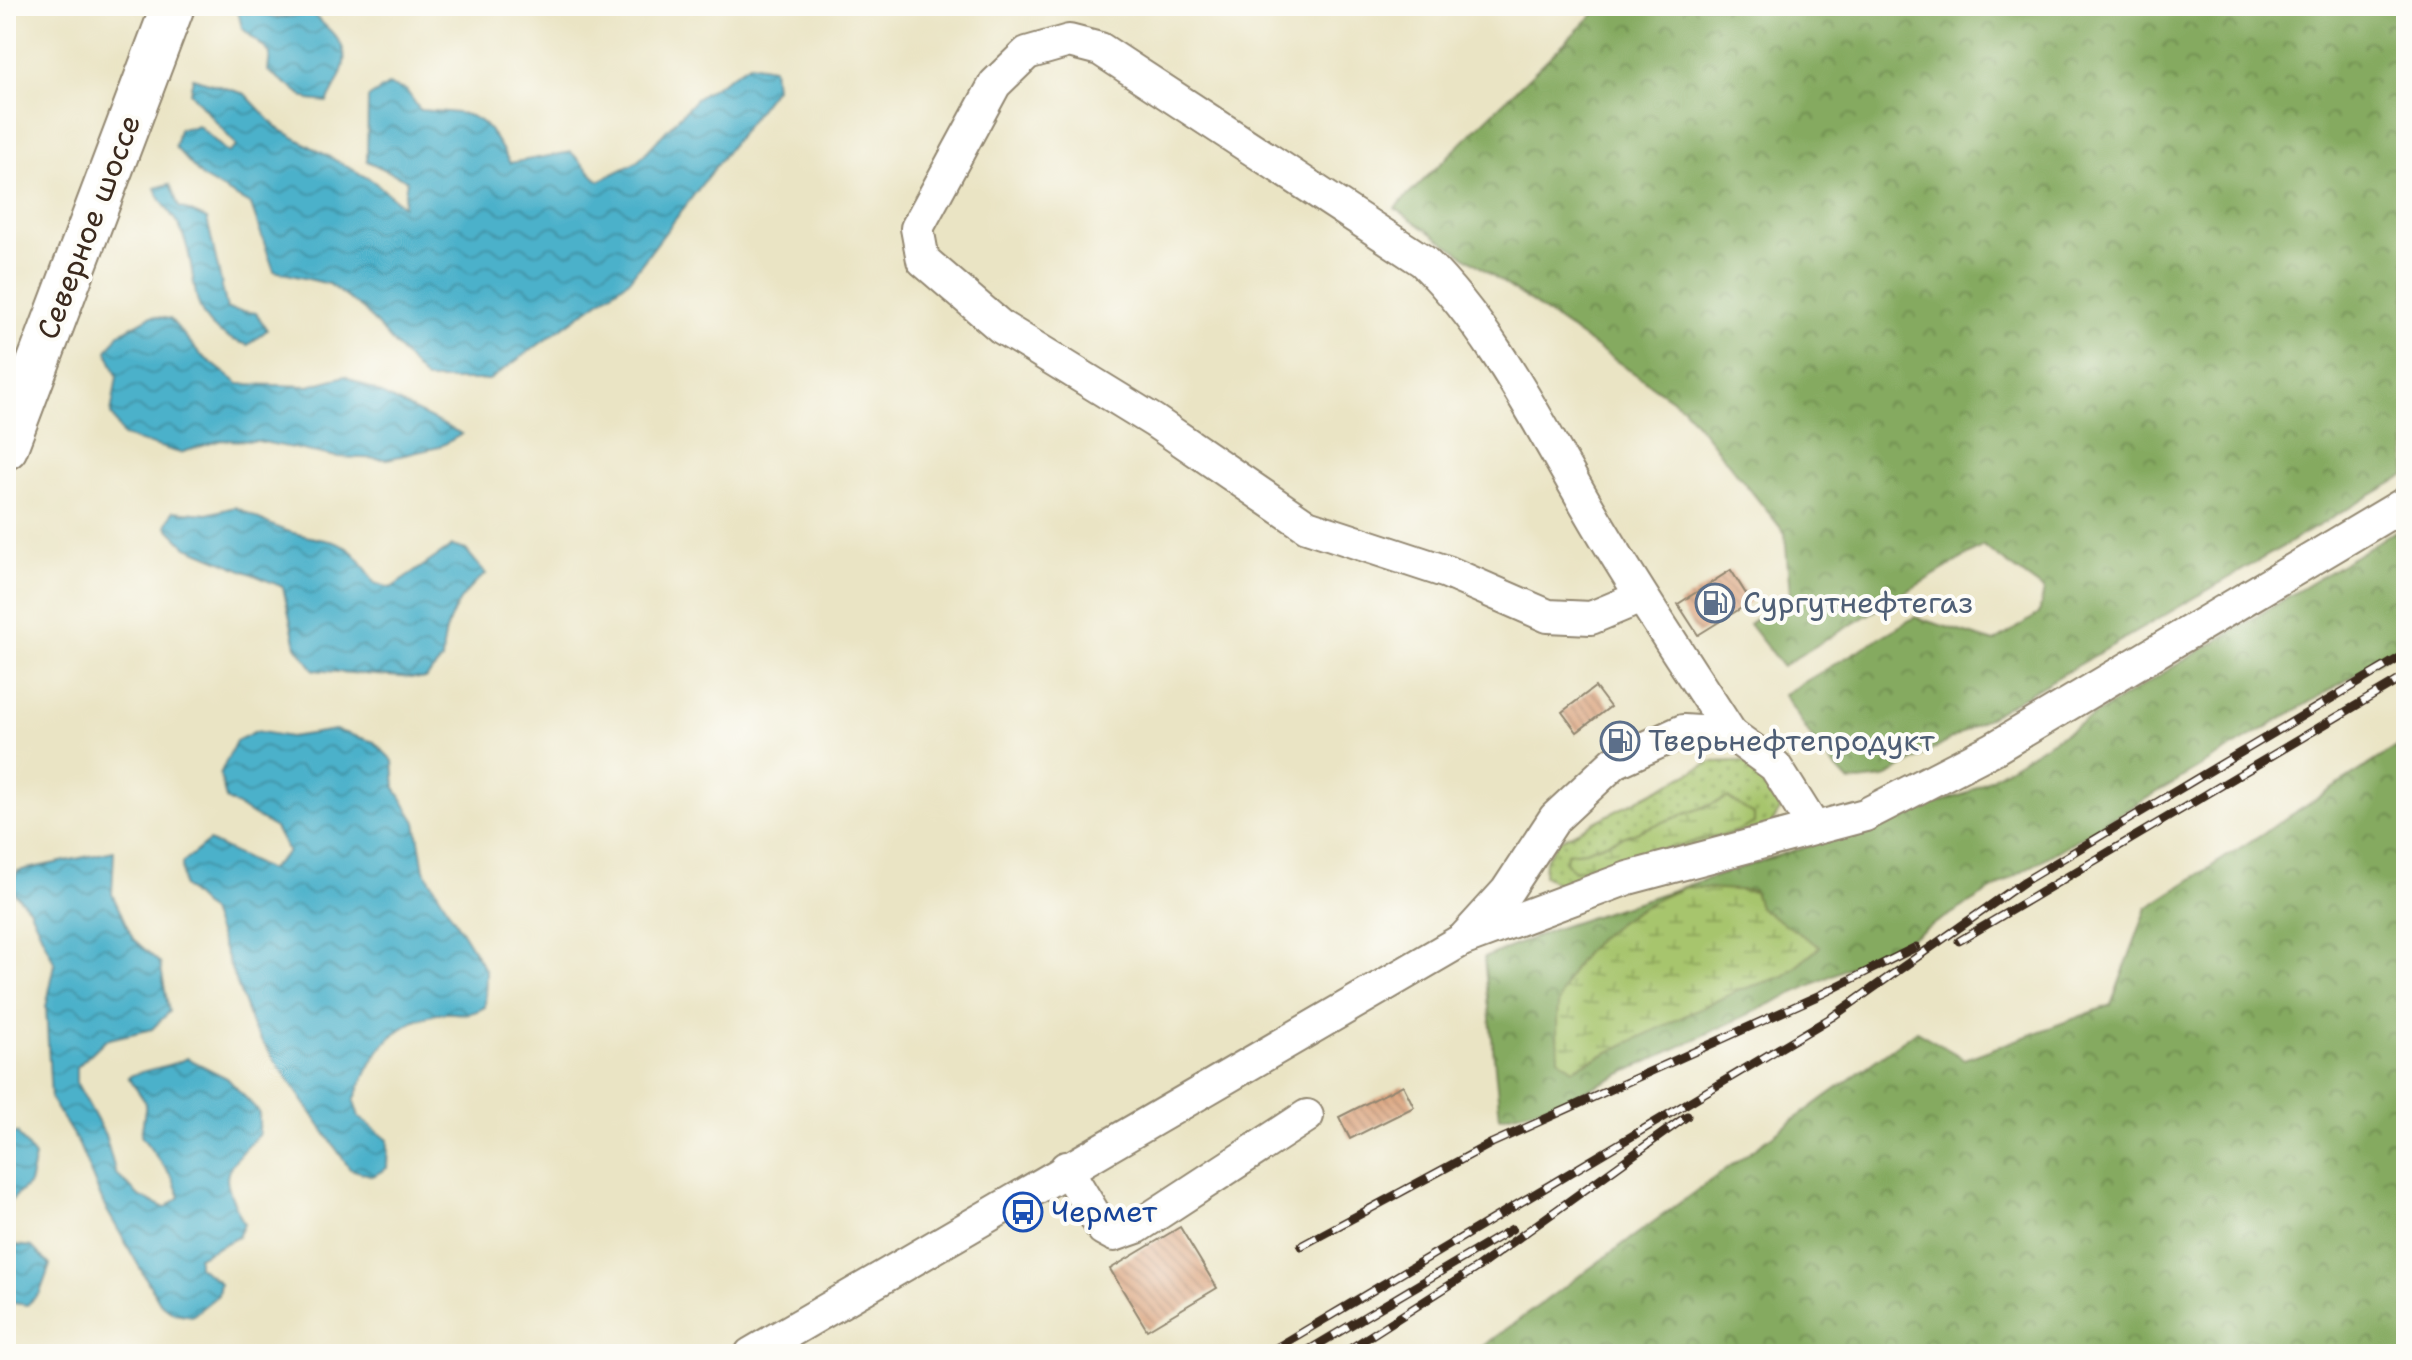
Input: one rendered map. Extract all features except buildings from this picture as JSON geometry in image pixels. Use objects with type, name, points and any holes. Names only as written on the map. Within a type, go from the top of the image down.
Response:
[{"type":"main road","name":"Северное шоссе","points":[[6,448],[173,6]]},
{"type":"street","points":[[1641,597],[1591,618],[1548,616],[1447,572],[1307,526],[1154,421],[1001,327],[923,260],[917,228],[995,84],[1027,53],[1069,41],[1100,49],[1423,261],[1457,295],[1488,338],[1641,597],[1731,734],[1775,766],[1814,828]]},
{"type":"street","points":[[751,1354],[1462,940],[1628,878],[1865,815],[1993,749],[2406,503]]},
{"type":"street","points":[[1462,940],[1507,891],[1555,818],[1615,762],[1683,731],[1731,734]]},
{"type":"street","points":[[1066,1168],[1103,1229],[1114,1235],[1137,1227],[1307,1116]]},
{"type":"green space","points":[[1602,6],[2406,6],[2406,475],[1884,778],[1849,782],[1819,750],[1784,694],[1915,617],[1994,642],[2039,614],[2044,590],[1983,546],[1782,666],[1749,624],[1790,594],[1785,533],[1683,407],[1395,208]]},
{"type":"green space","points":[[2406,525],[2406,645],[1907,940],[1557,1104],[1500,1117],[1484,958],[1552,930],[1965,794]]},
{"type":"green space","points":[[2406,741],[2406,1354],[1472,1354],[1916,1031],[1965,1059],[2111,1005],[2147,908]]},
{"type":"green space","points":[[1741,761],[1755,770],[1774,794],[1780,810],[1770,826],[1558,884],[1544,876],[1545,861],[1558,841],[1711,762]]},
{"type":"green space","points":[[1728,798],[1754,815],[1754,823],[1738,831],[1574,871],[1566,862],[1567,853],[1585,851]]},
{"type":"green space","points":[[1685,887],[1754,891],[1759,907],[1820,947],[1784,976],[1737,991],[1573,1069],[1558,1058],[1557,1015],[1567,980],[1593,945],[1609,930],[1646,906]]},
{"type":"water","points":[[237,7],[276,18],[312,14],[335,36],[344,54],[344,63],[327,102],[309,100],[268,71],[270,53],[242,28]]},
{"type":"water","points":[[749,64],[773,68],[775,88],[629,280],[489,380],[426,380],[364,310],[329,284],[274,271],[251,205],[203,178],[175,147],[179,129],[199,126],[228,153],[237,146],[190,92],[193,78],[245,94],[277,128],[373,181],[403,206],[407,180],[367,161],[368,98],[388,85],[406,90],[420,110],[476,118],[491,133],[510,163],[571,152],[599,181],[637,162],[696,99]]},
{"type":"water","points":[[170,184],[179,207],[207,219],[227,309],[256,313],[267,330],[248,345],[226,337],[202,313],[181,230],[155,188]]},
{"type":"water","points":[[151,316],[170,319],[201,355],[239,384],[308,386],[345,376],[462,434],[439,447],[387,459],[337,457],[258,441],[221,440],[180,453],[123,436],[111,414],[117,376],[107,351],[120,333]]},
{"type":"water","points":[[235,507],[281,529],[345,547],[364,566],[374,583],[391,588],[452,546],[466,550],[486,574],[467,591],[454,611],[445,634],[442,660],[425,679],[314,670],[296,646],[283,587],[187,547],[166,526],[173,511],[207,514]]},
{"type":"water","points":[[335,730],[374,742],[393,761],[395,788],[416,822],[424,870],[486,971],[485,1007],[466,1014],[437,1014],[405,1026],[383,1045],[367,1070],[354,1101],[359,1117],[388,1140],[387,1168],[373,1176],[350,1169],[254,1030],[210,912],[183,886],[182,863],[209,841],[269,870],[288,852],[275,828],[226,799],[220,774],[236,741],[256,731],[290,737]]},
{"type":"water","points":[[114,851],[112,894],[133,939],[160,963],[169,1012],[152,1029],[105,1040],[76,1068],[76,1082],[105,1135],[116,1174],[139,1196],[165,1208],[180,1197],[172,1177],[141,1136],[146,1103],[128,1077],[187,1058],[227,1078],[259,1112],[259,1134],[237,1158],[228,1175],[230,1193],[244,1224],[238,1237],[198,1257],[198,1266],[220,1283],[218,1295],[192,1316],[174,1313],[160,1303],[104,1205],[79,1145],[51,1099],[46,1007],[55,964],[29,908],[9,887],[18,871]]},
{"type":"water","points":[[6,1133],[17,1133],[35,1157],[29,1184],[6,1205]]},
{"type":"water","points":[[6,1244],[32,1247],[50,1265],[40,1293],[27,1305],[6,1302]]},
{"type":"railway","points":[[1266,1354],[1832,1017],[2025,881],[2406,654]]},
{"type":"railway","points":[[1959,941],[2406,676]]},
{"type":"railway","points":[[1301,1246],[1492,1143],[1822,994],[1916,947]]},
{"type":"railway","points":[[1342,1354],[1478,1267],[1687,1116]]},
{"type":"railway","points":[[1302,1354],[1512,1229]]},
{"type":"place","name":"Сургутнефтегаз","points":[[1715,603]]},
{"type":"place","name":"Тверьнефтепродукт","points":[[1620,741]]},
{"type":"place","name":"Чермет","points":[[1023,1212]]}]
